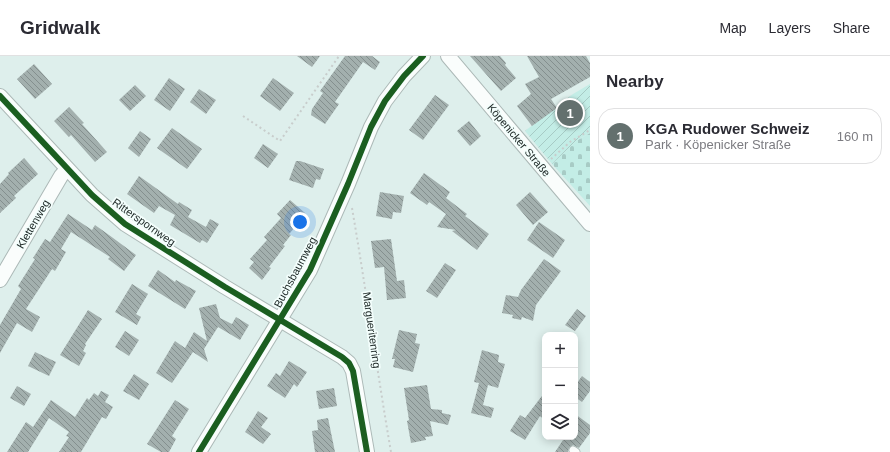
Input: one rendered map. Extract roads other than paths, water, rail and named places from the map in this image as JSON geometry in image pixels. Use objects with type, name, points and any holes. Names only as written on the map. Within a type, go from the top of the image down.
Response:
[{"type":"street","name":"Buchsbaumweg","points":[[199,452],[310,270],[374,120],[385,101],[404,76],[423,56]]},
{"type":"street","name":"Köpenicker Straße","points":[[448,56],[590,224]]},
{"type":"street","name":"Ritterspornweg","points":[[0,96],[98,200],[125,224],[225,287],[281,319]]},
{"type":"street","name":"Klettenweg","points":[[0,280],[61,176],[68,169]]},
{"type":"street","points":[[281,319],[342,357],[349,363],[353,370],[356,383],[367,452]]},
{"type":"place","name":"KGA Rudower Schweiz","points":[[570,113]]}]
